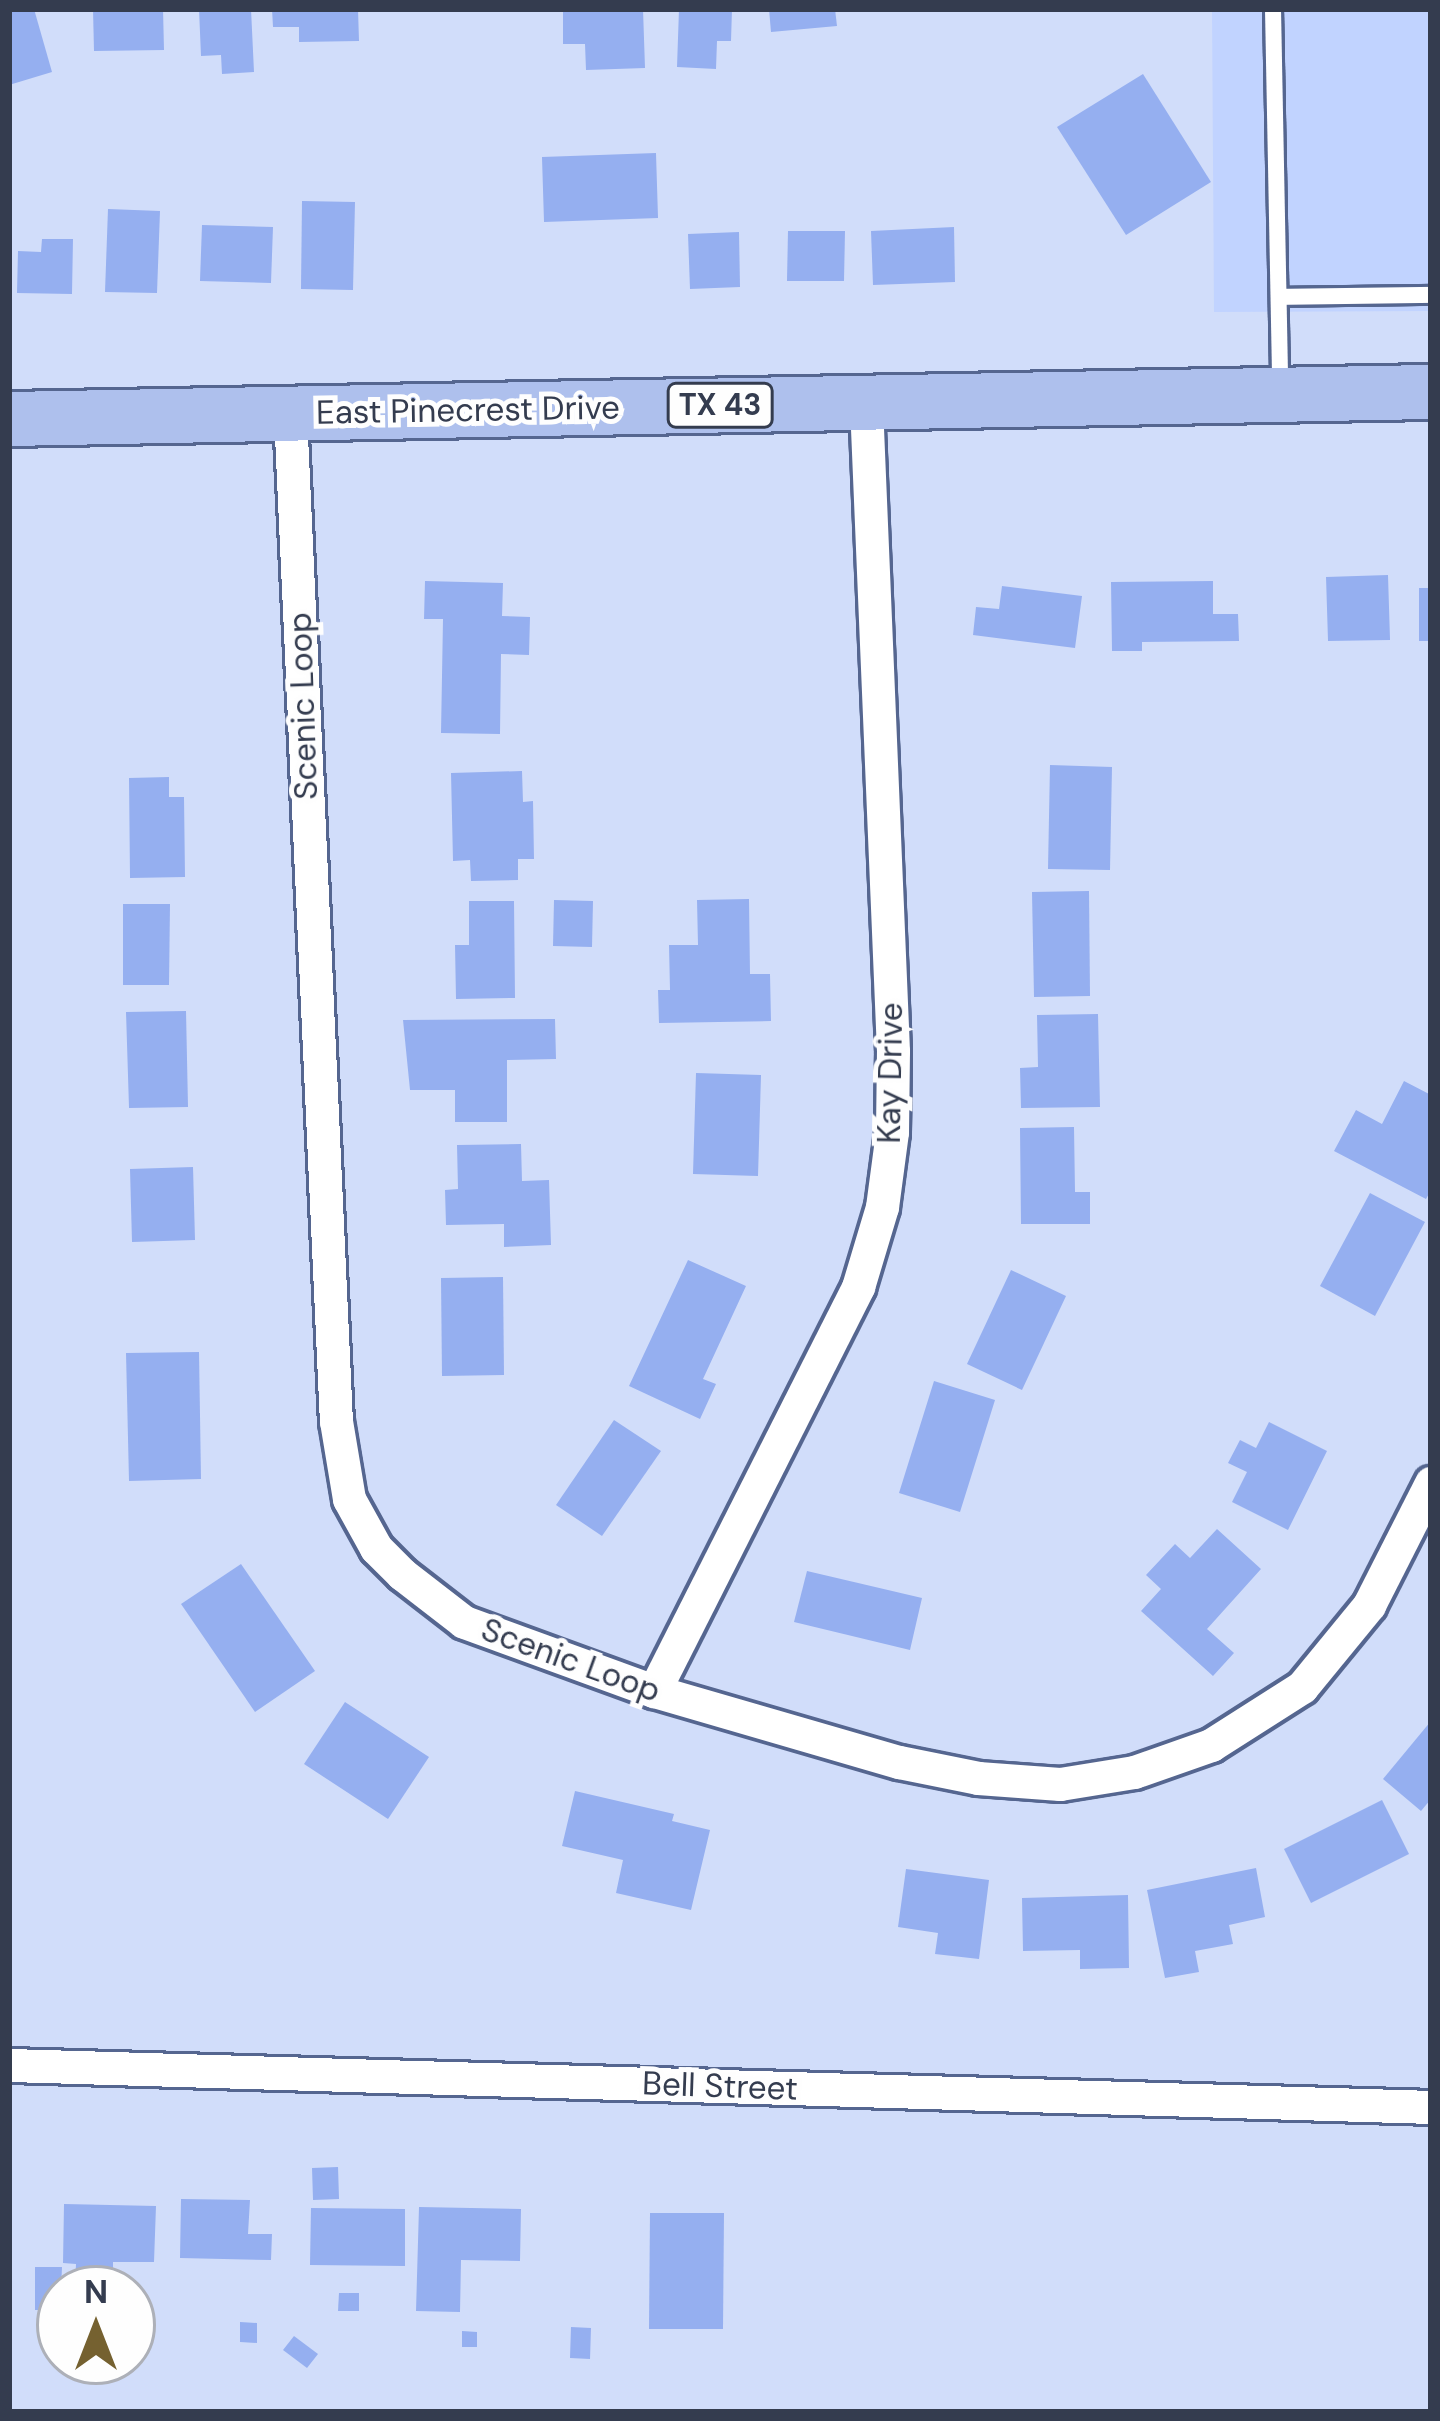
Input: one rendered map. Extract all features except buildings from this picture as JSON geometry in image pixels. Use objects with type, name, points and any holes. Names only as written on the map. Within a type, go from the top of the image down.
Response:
[{"type":"main road","name":"East Pinecrest Drive","points":[[9,419],[1431,392]]},
{"type":"street","name":"Kay Drive","points":[[654,1691],[858,1287],[882,1207],[893,1051],[866,403]]},
{"type":"street","name":"Scenic Loop","points":[[290,413],[337,1421],[350,1498],[376,1548],[464,1622],[654,1691],[899,1762],[978,1778],[1060,1784],[1134,1772],[1244,1729],[1302,1687],[1369,1605],[1431,1484]]},
{"type":"street","name":"Bell Street","points":[[9,2066],[1431,2108]]},
{"type":"lane","points":[[1273,9],[1281,395]]},
{"type":"lane","points":[[1279,297],[1431,296]]},
{"type":"shaded area","points":[[1212,9],[1431,9],[1431,311],[1214,312]]}]
